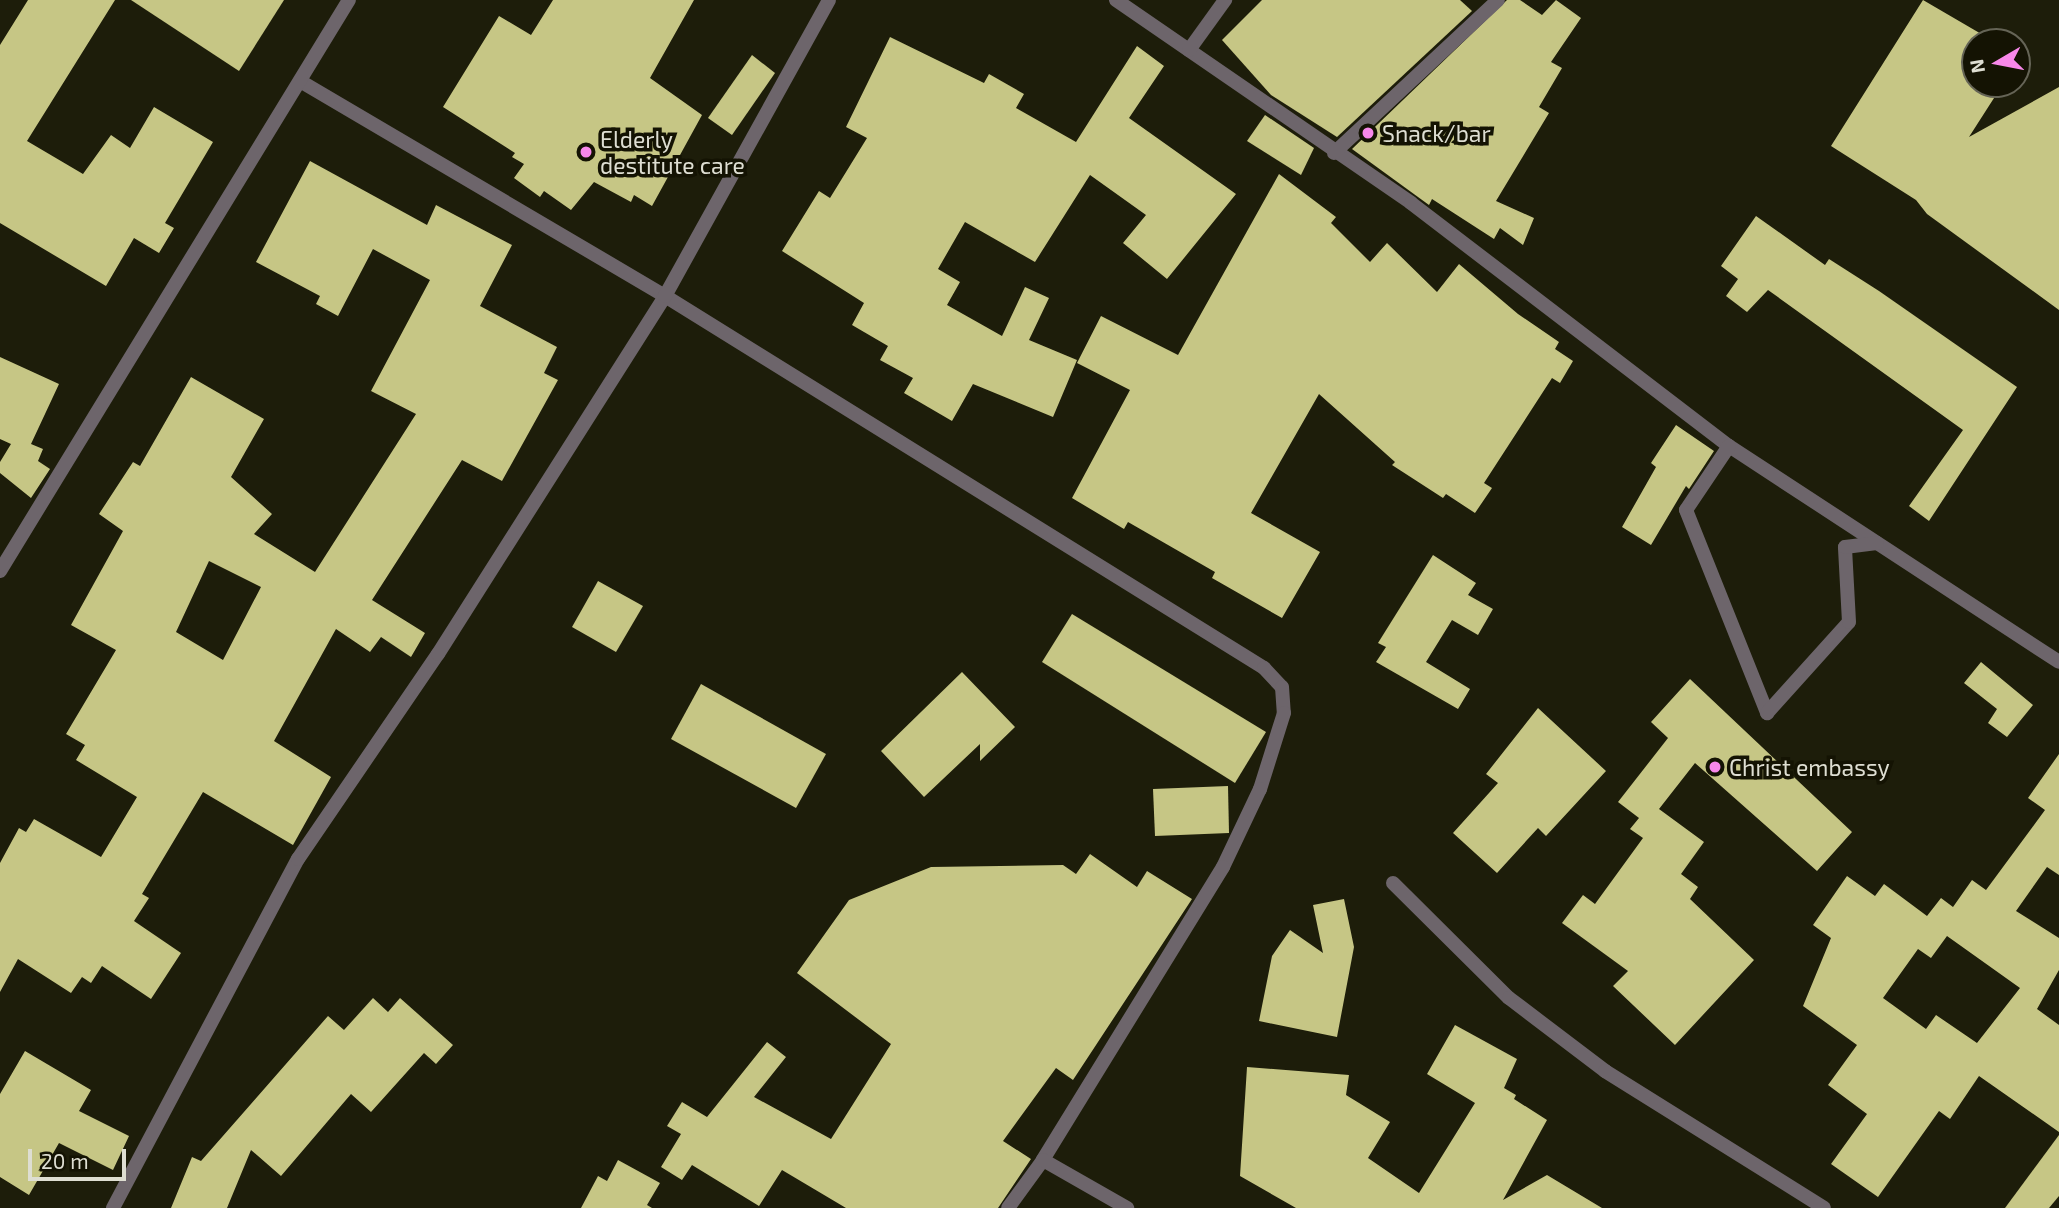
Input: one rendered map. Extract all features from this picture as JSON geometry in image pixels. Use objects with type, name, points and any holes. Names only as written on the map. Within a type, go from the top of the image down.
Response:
[{"type":"street","points":[[0,571],[349,0]]},
{"type":"street","points":[[113,1208],[298,859],[438,654],[665,296],[829,0]]},
{"type":"street","points":[[1116,0],[1334,153],[1412,203],[1729,446],[2059,662]]},
{"type":"street","points":[[1189,50],[1225,0]]},
{"type":"street","points":[[1334,153],[1498,0]]},
{"type":"street","points":[[300,81],[665,296],[1264,668],[1282,687],[1284,713],[1260,789],[1223,867],[1044,1160],[1008,1208]]},
{"type":"street","points":[[1729,446],[1686,510],[1767,713],[1849,622],[1845,547],[1877,543]]},
{"type":"street","points":[[1393,883],[1509,998],[1594,1063],[1824,1208]]},
{"type":"street","points":[[1044,1160],[1127,1208]]},
{"type":"building","points":[[28,0],[115,0],[27,141],[83,174],[111,135],[130,148],[154,107],[213,142],[165,223],[174,228],[159,253],[134,238],[106,286],[0,223],[0,45]]},
{"type":"building","points":[[131,0],[284,0],[239,71]]},
{"type":"building","points":[[553,0],[694,0],[650,78],[702,115],[652,206],[634,195],[631,202],[594,182],[571,210],[544,191],[540,197],[514,178],[524,164],[512,157],[515,153],[443,107],[499,16],[531,35]]},
{"type":"building","points":[[1262,0],[1460,0],[1472,11],[1337,137],[1271,95],[1222,40]]},
{"type":"building","points":[[1507,0],[1520,0],[1542,15],[1556,0],[1581,18],[1551,62],[1562,68],[1539,107],[1549,113],[1496,201],[1534,218],[1523,245],[1500,228],[1494,239],[1432,199],[1429,205],[1352,149]]},
{"type":"building","points":[[1923,0],[1971,28],[1961,28],[1961,98],[1994,98],[1969,137],[2059,87],[2059,310],[1927,214],[1916,200],[1831,146]]},
{"type":"building","points":[[890,37],[984,83],[989,74],[1024,94],[1016,108],[1076,142],[1137,46],[1164,66],[1129,118],[1236,194],[1167,279],[1123,243],[1146,215],[1090,175],[1035,262],[965,222],[938,269],[960,282],[947,305],[1002,336],[1025,287],[1049,298],[1029,340],[1077,360],[1053,417],[973,384],[952,421],[904,393],[913,378],[880,360],[888,346],[852,325],[864,303],[782,251],[819,191],[830,198],[867,138],[846,127]]},
{"type":"building","points":[[752,55],[775,73],[732,135],[708,118]]},
{"type":"building","points":[[1265,115],[1314,148],[1301,175],[1247,141]]},
{"type":"building","points":[[310,161],[427,225],[436,205],[512,245],[480,306],[557,347],[544,373],[558,380],[502,481],[462,460],[372,600],[425,633],[411,657],[381,637],[370,652],[336,629],[274,741],[331,777],[293,845],[203,792],[142,894],[149,898],[134,921],[181,953],[151,999],[102,966],[91,983],[82,977],[71,993],[18,959],[0,992],[0,863],[19,828],[26,832],[34,819],[101,857],[137,797],[76,760],[85,745],[66,734],[116,650],[71,625],[123,531],[99,514],[133,462],[140,466],[191,377],[264,419],[231,477],[272,514],[254,534],[315,572],[416,414],[371,391],[430,280],[373,249],[338,316],[316,304],[320,296],[256,262]],"holes":[[[209,561],[261,587],[223,660],[176,632]]]},
{"type":"building","points":[[1279,174],[1336,217],[1331,223],[1370,262],[1387,243],[1437,292],[1459,264],[1518,314],[1559,342],[1555,349],[1573,361],[1560,383],[1552,378],[1484,483],[1492,488],[1475,513],[1446,494],[1443,498],[1392,465],[1395,462],[1319,394],[1251,513],[1320,552],[1282,618],[1212,578],[1215,572],[1128,522],[1124,529],[1072,498],[1130,390],[1077,363],[1101,316],[1178,355]]},
{"type":"building","points":[[1756,216],[1825,265],[1829,259],[1879,291],[2017,387],[1929,521],[1909,506],[1963,430],[1768,290],[1747,312],[1726,296],[1738,279],[1721,266]]},
{"type":"building","points":[[0,357],[59,384],[31,444],[43,449],[38,461],[50,469],[31,498],[0,473],[0,462],[11,444],[0,439]]},
{"type":"building","points":[[1676,425],[1714,451],[1689,489],[1686,486],[1651,545],[1622,527],[1656,467],[1651,463]]},
{"type":"building","points":[[1433,555],[1476,583],[1468,595],[1493,609],[1478,635],[1452,620],[1426,662],[1470,689],[1458,709],[1376,662],[1386,647],[1378,643]]},
{"type":"building","points":[[598,581],[643,606],[616,652],[572,627]]},
{"type":"building","points":[[1072,614],[1266,732],[1235,783],[1042,662]]},
{"type":"building","points":[[1981,662],[2033,705],[2007,737],[1988,723],[1997,709],[1964,683]]},
{"type":"building","points":[[962,672],[1015,727],[980,761],[980,744],[924,797],[881,751]]},
{"type":"building","points":[[1690,679],[1852,832],[1817,871],[1695,763],[1659,809],[1704,842],[1681,874],[1698,887],[1690,899],[1754,960],[1675,1045],[1613,986],[1628,971],[1562,923],[1583,895],[1595,904],[1643,838],[1630,829],[1639,818],[1618,802],[1668,738],[1651,722]]},
{"type":"building","points":[[701,684],[826,754],[796,808],[671,739]]},
{"type":"building","points":[[1538,708],[1606,771],[1546,836],[1538,828],[1497,873],[1453,833],[1498,783],[1486,774]]},
{"type":"building","points":[[2059,754],[2059,875],[2047,867],[2016,911],[2059,938],[2059,970],[2037,1009],[2059,1025],[2059,1132],[1979,1076],[1950,1119],[1939,1111],[1878,1197],[1831,1164],[1867,1114],[1828,1085],[1857,1045],[1803,1006],[1831,938],[1813,925],[1847,876],[1875,896],[1884,884],[1927,916],[1941,898],[1953,907],[1972,880],[1986,890],[2045,810],[2028,798]],"holes":[[[1947,936],[2020,988],[1977,1043],[1936,1015],[1926,1029],[1883,998],[1918,949],[1931,958]]]},
{"type":"building","points":[[1228,786],[1229,833],[1155,836],[1153,789]]},
{"type":"building","points":[[1090,854],[1137,887],[1147,871],[1192,899],[1073,1080],[1056,1068],[1003,1141],[1031,1159],[998,1208],[846,1208],[782,1170],[759,1206],[692,1165],[682,1180],[661,1167],[681,1134],[667,1126],[682,1102],[707,1117],[767,1042],[786,1057],[754,1097],[831,1139],[891,1044],[797,973],[849,900],[931,867],[1063,865],[1076,874]]},
{"type":"building","points":[[1344,899],[1354,947],[1337,1037],[1259,1021],[1272,956],[1290,930],[1323,953],[1313,905]]},
{"type":"building","points":[[373,998],[388,1012],[400,998],[453,1045],[436,1064],[424,1053],[371,1112],[351,1094],[281,1176],[251,1150],[227,1208],[171,1208],[192,1157],[201,1161],[328,1016],[344,1030]]},
{"type":"building","points":[[1455,1025],[1517,1059],[1504,1088],[1516,1095],[1514,1099],[1547,1120],[1503,1200],[1547,1175],[1602,1208],[1296,1208],[1240,1176],[1247,1067],[1349,1075],[1346,1095],[1390,1122],[1368,1158],[1419,1193],[1475,1103],[1427,1074]]},
{"type":"building","points":[[25,1051],[91,1090],[79,1111],[129,1136],[113,1170],[59,1143],[29,1195],[0,1177],[0,1094]]},
{"type":"building","points":[[2059,1135],[2059,1196],[2049,1208],[2005,1208]]},
{"type":"building","points":[[618,1160],[660,1183],[647,1205],[652,1208],[581,1208],[598,1176],[607,1181]]},
{"type":"place","name":"Snack/bar","points":[[1368,133]]},
{"type":"place","name":"Elderly destitute care","points":[[586,152]]},
{"type":"place","name":"Christ embassy","points":[[1715,767]]}]
